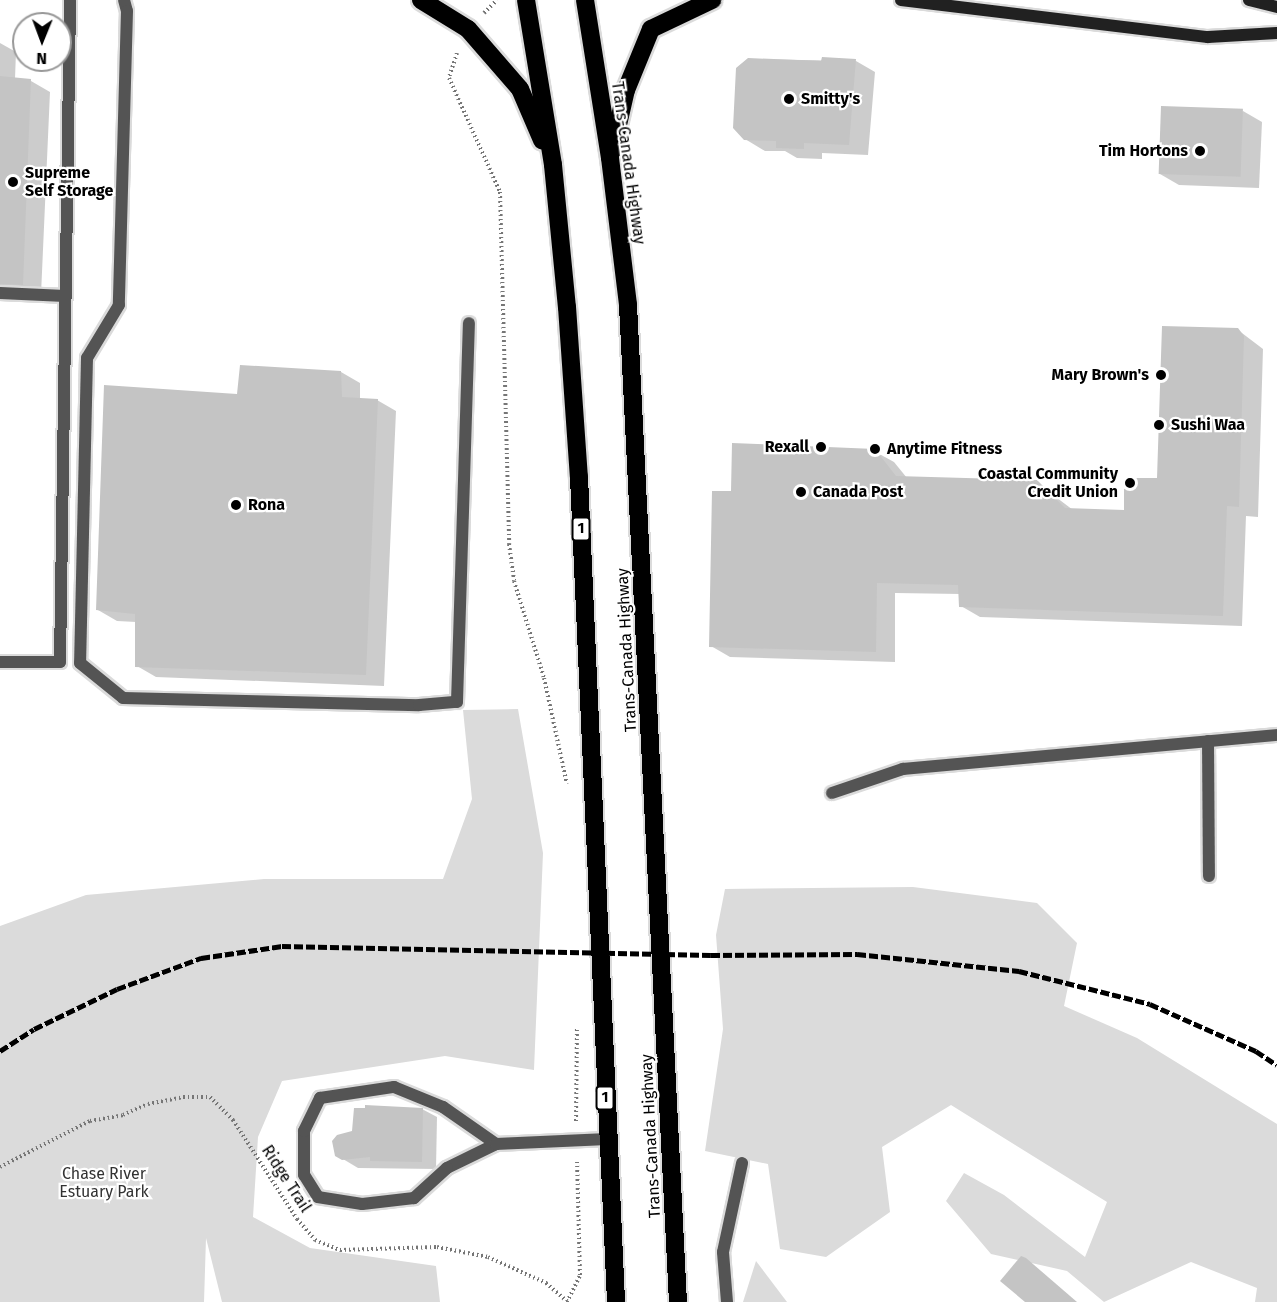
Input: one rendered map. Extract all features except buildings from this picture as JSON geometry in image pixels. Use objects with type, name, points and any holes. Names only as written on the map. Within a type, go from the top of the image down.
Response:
[{"type":"highway","points":[[421,0],[468,29],[520,89],[553,165]]},
{"type":"highway","name":"1","points":[[526,0],[553,165],[579,477],[616,1302]]},
{"type":"highway","name":"Trans-Canada Highway","points":[[585,0],[610,158],[627,305],[639,475],[678,1302]]},
{"type":"highway","points":[[610,158],[626,90],[651,29],[712,0]]},
{"type":"street","points":[[0,662],[60,662],[69,0]]},
{"type":"street","points":[[124,0],[127,11],[119,305],[87,358],[80,663],[123,698],[419,705],[457,702],[469,323]]},
{"type":"street","points":[[901,0],[1208,37],[1277,33]]},
{"type":"street","points":[[1249,0],[1277,7]]},
{"type":"street","points":[[0,293],[65,296]]},
{"type":"street","points":[[832,793],[903,769],[1277,735]]},
{"type":"street","points":[[1208,741],[1209,876]]},
{"type":"street","points":[[496,1144],[443,1107],[394,1087],[320,1098],[304,1131],[304,1175],[318,1197],[362,1204],[414,1198],[447,1168],[496,1144],[607,1139]]},
{"type":"street","points":[[728,1302],[723,1252],[742,1163]]},
{"type":"path","points":[[497,0],[468,29],[452,60],[449,78],[500,192],[508,544],[514,581],[543,678],[568,788]]},
{"type":"path","points":[[567,1301],[579,1275],[576,1141],[578,1018]]},
{"type":"path","name":"Ridge Trail","points":[[0,1167],[90,1121],[123,1115],[148,1104],[183,1097],[210,1097],[234,1121],[297,1220],[315,1240],[340,1250],[437,1247],[488,1257],[546,1283],[567,1301]]},
{"type":"green space","name":"Chase River Estuary Park","points":[[518,709],[543,853],[534,1070],[445,1056],[282,1081],[258,1137],[253,1217],[310,1248],[436,1266],[440,1302],[222,1302],[206,1238],[204,1302],[0,1302],[0,926],[86,895],[264,879],[443,879],[472,799],[463,710]]},
{"type":"green space","points":[[913,887],[1037,903],[1077,943],[1064,1006],[1137,1038],[1277,1124],[1277,1302],[1255,1302],[1257,1288],[1191,1262],[1104,1302],[1067,1271],[991,1254],[946,1201],[964,1173],[1004,1195],[1085,1257],[1107,1202],[951,1105],[882,1147],[890,1212],[826,1257],[780,1249],[768,1164],[705,1151],[723,1029],[716,935],[725,889]]},
{"type":"green space","points":[[756,1261],[787,1302],[743,1302]]},
{"type":"railway","points":[[0,1051],[34,1029],[117,989],[201,958],[282,946],[711,955],[857,954],[1019,971],[1150,1004],[1256,1051],[1277,1065]]},
{"type":"place","name":"Smitty's","points":[[789,99]]},
{"type":"place","name":"Tim Hortons","points":[[1200,151]]},
{"type":"place","name":"Supreme Self Storage","points":[[13,182]]},
{"type":"place","name":"Mary Brown's","points":[[1161,375]]},
{"type":"place","name":"Sushi Waa","points":[[1159,425]]},
{"type":"place","name":"Rexall","points":[[821,447]]},
{"type":"place","name":"Anytime Fitness","points":[[875,449]]},
{"type":"place","name":"Coastal Community Credit Union","points":[[1130,483]]},
{"type":"place","name":"Canada Post","points":[[801,492]]},
{"type":"place","name":"Rona","points":[[236,505]]}]
